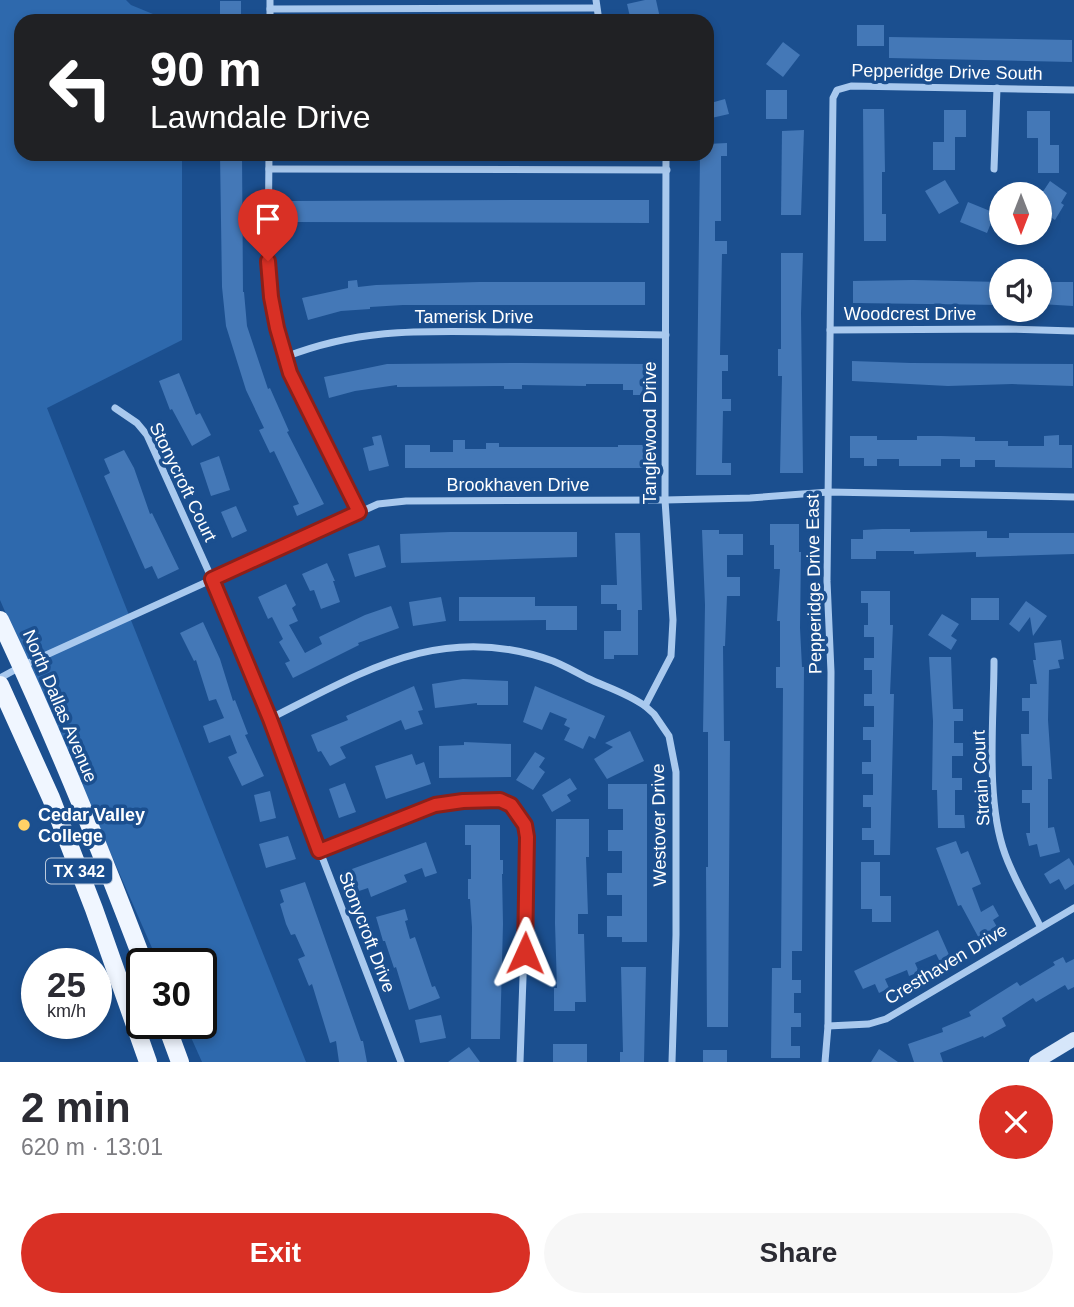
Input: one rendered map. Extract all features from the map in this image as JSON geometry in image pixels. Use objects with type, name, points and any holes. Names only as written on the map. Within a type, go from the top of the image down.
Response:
[{"type":"main road","name":"North Dallas Avenue","points":[[0,620],[22,666],[138,948]]},
{"type":"main road","name":"TX 342","points":[[0,685],[51,798],[148,1062]]},
{"type":"main road","points":[[172,1039],[180,1062]]},
{"type":"main road","points":[[1036,1062],[1074,1039]]},
{"type":"street","points":[[270,0],[270,14]]},
{"type":"street","points":[[270,9],[429,4],[596,4]]},
{"type":"street","name":"Pepperidge Drive South","points":[[833,105],[834,93],[842,87],[1074,90]]},
{"type":"street","points":[[994,169],[997,88]]},
{"type":"street","name":"Pepperidge Drive East","points":[[825,1062],[828,1026],[831,672],[827,596],[833,105]]},
{"type":"street","points":[[269,161],[268,261],[271,297],[285,357],[290,373],[359,512]]},
{"type":"street","name":"Tanglewood Drive","points":[[645,706],[671,656],[673,620],[665,500],[666,161]]},
{"type":"street","points":[[269,169],[667,170]]},
{"type":"street","name":"Woodcrest Drive","points":[[830,330],[1074,331]]},
{"type":"street","name":"Tamerisk Drive","points":[[285,357],[315,345],[375,333],[429,331],[666,335]]},
{"type":"street","name":"Stonycroft Court","points":[[115,408],[137,423],[147,435],[212,579]]},
{"type":"street","name":"Brookhaven Drive","points":[[0,678],[378,504],[406,501],[750,498],[829,492],[1074,497]]},
{"type":"street","name":"Stonycroft Drive","points":[[212,579],[270,719],[401,1062]]},
{"type":"street","name":"Westover Drive","points":[[270,719],[375,667],[427,651],[462,648],[514,651],[554,662],[645,706],[669,736],[676,772],[676,935],[672,1062]]},
{"type":"street","name":"Strain Court","points":[[994,661],[993,790],[997,824],[1005,855],[1040,926]]},
{"type":"street","points":[[319,851],[435,805],[500,800],[511,805],[525,825],[527,837],[520,1062]]},
{"type":"street","name":"Cresthaven Drive","points":[[828,1026],[869,1024],[886,1019],[1074,908]]},
{"type":"shaded area","points":[[0,0],[126,0],[131,5],[153,14],[14,14],[14,161],[182,161],[182,340],[47,408],[306,1062],[202,1062],[192,1039],[217,1039],[217,948],[152,948],[0,600]]},
{"type":"building","points":[[656,0],[659,14],[629,14],[627,4]]},
{"type":"building","points":[[220,1],[241,1],[241,14],[220,14]]},
{"type":"building","points":[[857,25],[884,25],[884,46],[857,46]]},
{"type":"building","points":[[889,37],[1072,40],[1072,62],[889,58]]},
{"type":"building","points":[[783,42],[800,55],[783,77],[766,64]]},
{"type":"building","points":[[766,90],[787,90],[787,119],[766,119]]},
{"type":"building","points":[[725,99],[729,114],[714,117],[714,102]]},
{"type":"building","points":[[863,109],[884,109],[885,172],[882,172],[882,214],[886,214],[886,241],[864,241]]},
{"type":"building","points":[[944,110],[966,110],[966,137],[955,137],[955,170],[933,170],[933,142],[944,142]]},
{"type":"building","points":[[1027,111],[1050,111],[1050,145],[1059,145],[1059,173],[1038,173],[1038,138],[1027,138]]},
{"type":"building","points":[[804,130],[801,215],[781,215],[782,131]]},
{"type":"building","points":[[727,143],[727,156],[721,156],[721,221],[715,221],[715,241],[727,241],[727,254],[722,254],[720,355],[728,355],[728,371],[722,371],[722,399],[731,399],[731,411],[723,411],[722,463],[731,463],[731,475],[696,475],[700,161],[714,161],[714,144]]},
{"type":"building","points":[[220,161],[242,161],[243,292],[247,326],[268,389],[270,388],[289,431],[287,432],[324,504],[297,516],[293,506],[299,504],[274,451],[270,453],[259,430],[264,428],[246,390],[226,326],[222,287]]},
{"type":"building","points":[[945,180],[959,203],[939,214],[925,191]]},
{"type":"building","points":[[1052,182],[1067,193],[1061,203],[1064,205],[1055,220],[1052,218]]},
{"type":"building","points":[[649,200],[649,223],[292,222],[292,201]]},
{"type":"building","points":[[968,202],[989,211],[987,233],[960,222]]},
{"type":"building","points":[[781,253],[803,253],[803,473],[780,473],[782,376],[778,376],[778,349],[781,349]]},
{"type":"building","points":[[357,280],[358,287],[479,282],[645,282],[645,305],[403,305],[341,311],[308,320],[302,298],[348,288],[348,281]]},
{"type":"building","points":[[853,281],[989,282],[989,305],[853,303]]},
{"type":"building","points":[[1052,282],[1073,282],[1073,306],[1052,305]]},
{"type":"building","points":[[852,361],[1073,364],[1073,386],[948,386],[852,381]]},
{"type":"building","points":[[387,364],[644,364],[644,395],[633,395],[633,390],[623,390],[623,384],[522,385],[522,389],[504,389],[504,386],[397,385],[329,398],[324,377]]},
{"type":"building","points":[[179,373],[196,415],[200,413],[211,435],[192,446],[172,409],[170,410],[159,381]]},
{"type":"building","points":[[381,435],[389,466],[369,471],[363,448],[374,445],[372,437]]},
{"type":"building","points":[[1059,435],[1059,445],[1072,445],[1072,468],[995,467],[995,460],[975,460],[975,467],[960,467],[960,459],[941,459],[941,466],[899,466],[899,459],[877,459],[877,466],[864,466],[864,458],[850,458],[850,436],[877,436],[877,440],[917,440],[917,436],[975,437],[975,441],[1008,441],[1008,446],[1044,446],[1044,436]]},
{"type":"building","points":[[453,440],[465,440],[465,449],[486,449],[486,443],[499,443],[499,447],[645,445],[645,468],[405,468],[405,445],[430,445],[430,452],[453,452]]},
{"type":"building","points":[[124,450],[134,468],[150,514],[152,513],[179,569],[158,579],[152,566],[145,569],[104,476],[110,473],[104,459]]},
{"type":"building","points":[[219,456],[230,490],[211,496],[200,463]]},
{"type":"building","points":[[236,506],[247,531],[232,538],[221,512]]},
{"type":"building","points":[[770,524],[799,524],[801,552],[800,628],[804,667],[802,951],[792,951],[792,980],[801,980],[801,993],[794,993],[794,1013],[801,1013],[801,1027],[791,1027],[791,1046],[800,1046],[800,1058],[771,1058],[772,968],[781,968],[783,688],[776,688],[776,667],[780,667],[780,621],[777,621],[780,569],[774,569],[774,545],[770,545]]},
{"type":"building","points":[[910,529],[910,532],[987,531],[987,538],[1009,538],[1009,533],[1074,533],[1074,554],[976,557],[976,552],[914,554],[914,551],[876,551],[876,559],[851,559],[851,539],[863,539],[863,530]]},
{"type":"building","points":[[702,530],[719,530],[719,534],[743,534],[743,555],[727,555],[727,577],[740,577],[740,596],[727,596],[723,646],[724,741],[730,741],[728,1027],[707,1027],[708,732],[703,732],[705,605]]},
{"type":"building","points":[[577,532],[577,557],[401,563],[400,534]]},
{"type":"building","points":[[615,533],[640,533],[642,610],[638,610],[638,655],[614,655],[614,659],[604,659],[604,631],[621,631],[621,610],[617,610],[617,604],[601,604],[601,585],[617,585]]},
{"type":"building","points":[[379,545],[386,567],[355,577],[348,554]]},
{"type":"building","points":[[327,563],[340,602],[321,609],[314,590],[310,591],[302,574]]},
{"type":"building","points":[[286,584],[296,605],[292,608],[298,621],[289,625],[305,653],[322,644],[319,637],[391,606],[399,628],[358,643],[359,645],[293,678],[285,663],[290,661],[279,642],[283,639],[272,617],[268,619],[258,597]]},
{"type":"building","points":[[861,591],[890,591],[890,625],[893,625],[890,694],[894,694],[890,855],[874,855],[874,840],[862,840],[862,828],[871,828],[871,807],[863,807],[863,795],[873,795],[873,774],[862,774],[862,762],[871,762],[871,740],[863,740],[863,727],[874,727],[874,706],[864,706],[864,694],[872,694],[872,670],[864,670],[864,658],[874,658],[874,637],[864,637],[864,625],[868,625],[868,603],[861,603]]},
{"type":"building","points":[[441,597],[446,621],[413,626],[409,602]]},
{"type":"building","points":[[459,597],[535,597],[535,606],[577,606],[577,630],[546,630],[546,620],[459,621]]},
{"type":"building","points":[[971,598],[999,598],[999,620],[971,620]]},
{"type":"building","points":[[1026,601],[1047,616],[1033,636],[1030,617],[1019,632],[1009,624]]},
{"type":"building","points":[[942,614],[959,624],[951,636],[957,640],[951,650],[928,635]]},
{"type":"building","points":[[203,622],[248,734],[245,735],[264,776],[242,786],[228,757],[237,753],[230,735],[209,743],[203,726],[224,718],[216,699],[209,701],[196,660],[194,661],[180,633]]},
{"type":"building","points":[[1061,640],[1064,659],[1058,660],[1060,668],[1049,670],[1048,720],[1052,779],[1048,779],[1048,828],[1054,827],[1060,852],[1040,857],[1037,844],[1029,846],[1026,833],[1030,833],[1030,803],[1022,803],[1022,790],[1032,790],[1032,766],[1022,766],[1021,734],[1029,734],[1029,711],[1022,711],[1022,698],[1030,698],[1030,684],[1037,684],[1033,660],[1036,660],[1034,643]]},
{"type":"building","points":[[929,657],[951,657],[953,709],[963,709],[963,721],[954,721],[954,743],[963,743],[963,756],[952,756],[952,778],[962,778],[962,790],[955,790],[955,815],[964,815],[965,828],[938,828],[937,790],[932,790],[933,721]]},
{"type":"building","points":[[463,679],[508,681],[508,705],[477,703],[435,708],[432,684]]},
{"type":"building","points":[[414,686],[423,710],[418,711],[423,724],[405,730],[401,720],[340,747],[346,758],[330,766],[321,751],[318,752],[311,735],[348,720],[346,716]]},
{"type":"building","points":[[535,686],[605,716],[595,739],[589,736],[583,749],[564,740],[570,728],[564,725],[567,719],[550,712],[542,730],[523,722]]},
{"type":"building","points":[[630,731],[644,761],[607,779],[594,759],[613,747],[605,743]]},
{"type":"building","points":[[464,742],[511,744],[511,777],[439,778],[439,746],[464,745]]},
{"type":"building","points":[[535,752],[545,758],[539,767],[545,772],[533,790],[516,780]]},
{"type":"building","points":[[412,754],[416,765],[424,762],[431,784],[386,799],[375,766]]},
{"type":"building","points":[[570,778],[577,789],[567,795],[571,801],[552,812],[542,795]]},
{"type":"building","points":[[345,783],[356,812],[339,818],[329,789]]},
{"type":"building","points":[[608,784],[647,784],[647,942],[622,942],[622,937],[607,937],[607,916],[622,916],[622,895],[607,895],[607,873],[622,873],[622,851],[608,851],[608,830],[623,830],[623,809],[608,809]]},
{"type":"building","points":[[270,791],[276,818],[260,822],[254,795]]},
{"type":"building","points":[[556,819],[589,819],[589,857],[586,857],[588,914],[578,914],[578,934],[584,934],[586,1002],[575,1002],[575,1011],[554,1011],[554,988],[557,988]]},
{"type":"building","points":[[465,825],[500,825],[503,924],[500,1039],[471,1039],[472,927],[468,879],[471,879],[471,845],[465,845]]},
{"type":"building","points":[[288,836],[296,859],[266,868],[259,844]]},
{"type":"building","points":[[956,841],[961,854],[968,851],[981,884],[972,888],[981,912],[993,905],[999,916],[993,920],[1000,932],[981,942],[961,905],[958,906],[936,848]]},
{"type":"building","points":[[426,842],[437,873],[425,877],[422,868],[404,875],[407,882],[371,897],[368,888],[359,891],[352,869]]},
{"type":"building","points":[[1069,858],[1074,866],[1074,884],[1065,890],[1059,879],[1050,884],[1044,874]]},
{"type":"building","points":[[861,862],[880,862],[880,896],[891,896],[891,922],[872,922],[872,909],[861,909]]},
{"type":"building","points":[[305,882],[363,1041],[367,1062],[339,1062],[336,1041],[330,1043],[312,984],[309,986],[298,959],[305,956],[295,934],[291,935],[286,924],[280,904],[284,902],[280,890]]},
{"type":"building","points":[[405,909],[410,939],[415,937],[432,987],[435,986],[440,998],[409,1010],[396,967],[394,968],[383,941],[376,917]]},
{"type":"building","points":[[938,930],[950,957],[940,962],[936,954],[915,963],[919,972],[909,976],[907,970],[885,979],[889,988],[879,993],[875,984],[863,989],[854,971]]},
{"type":"building","points":[[1063,957],[1066,963],[1074,959],[1074,987],[1068,990],[1065,985],[1036,1002],[1033,998],[1002,1018],[1006,1026],[984,1038],[983,1036],[940,1053],[943,1062],[914,1062],[908,1044],[943,1032],[942,1028],[971,1016],[969,1012],[1017,982],[1020,986],[1055,965],[1053,962]]},
{"type":"building","points":[[621,967],[646,967],[644,1062],[620,1062],[620,1052],[623,1052]]},
{"type":"building","points":[[441,1015],[446,1038],[420,1043],[415,1020]]},
{"type":"building","points":[[553,1044],[587,1044],[587,1062],[553,1062]]},
{"type":"building","points":[[469,1047],[480,1062],[448,1062]]},
{"type":"building","points":[[879,1049],[898,1062],[871,1062]]},
{"type":"building","points":[[703,1050],[727,1050],[727,1062],[703,1062]]},
{"type":"place","name":"Cedar Valley College","points":[[24,825]]},
{"type":"route","points":[[268,261],[277,328],[290,373],[359,512],[212,579],[270,719],[319,851],[435,805],[500,800],[511,805],[525,825],[527,837],[525,953]]}]
